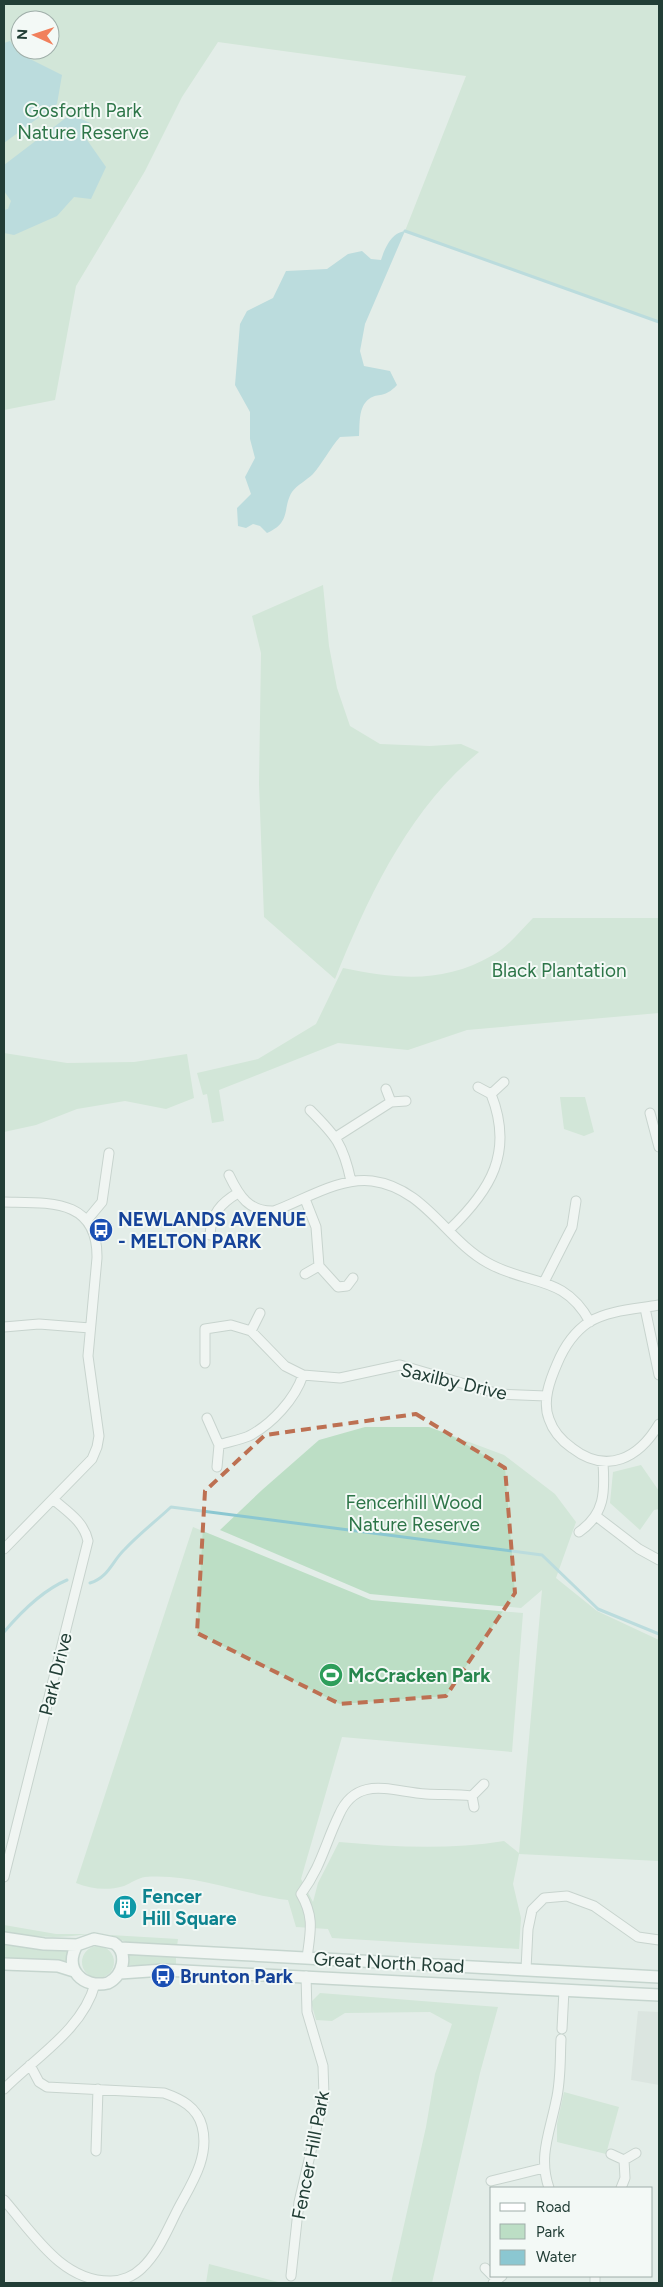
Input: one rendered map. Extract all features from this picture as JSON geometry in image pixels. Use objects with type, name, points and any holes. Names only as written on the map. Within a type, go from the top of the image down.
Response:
[{"type":"main road","name":"Great North Road","points":[[4,1938],[44,1944],[77,1945],[86,1940],[103,1939],[120,1948],[526,1968],[659,1977]]},
{"type":"main road","points":[[77,1945],[71,1958],[74,1971],[79,1978],[95,1984]]},
{"type":"main road","points":[[120,1948],[122,1963],[120,1973]]},
{"type":"main road","points":[[4,1964],[58,1966],[74,1971]]},
{"type":"main road","name":"Great North Road","points":[[95,1984],[108,1983],[120,1973],[164,1970],[659,1995]]},
{"type":"street","points":[[492,1094],[504,1082]]},
{"type":"street","points":[[449,1230],[481,1196],[498,1159],[501,1136],[498,1111],[492,1094],[478,1086]]},
{"type":"street","points":[[386,1089],[391,1102]]},
{"type":"street","points":[[336,1137],[391,1102],[406,1101]]},
{"type":"street","points":[[310,1110],[336,1137],[343,1150],[351,1181]]},
{"type":"street","points":[[654,1116],[656,1140],[659,1147]]},
{"type":"street","points":[[87,1220],[102,1202],[109,1153]]},
{"type":"street","points":[[229,1175],[238,1193],[254,1208],[263,1211],[284,1207],[351,1181],[372,1181],[390,1186],[408,1194],[426,1206],[471,1252],[487,1263],[506,1272],[544,1282],[564,1290],[575,1298],[590,1322]]},
{"type":"street","points":[[210,1235],[214,1215],[226,1200],[238,1193]]},
{"type":"street","points":[[305,1199],[316,1227],[319,1266],[338,1287],[346,1286],[353,1278]]},
{"type":"street","points":[[544,1282],[572,1227],[576,1201]]},
{"type":"street","points":[[4,1202],[63,1206],[76,1211],[87,1220],[97,1243],[88,1373],[99,1427],[97,1448],[92,1459],[4,1549]]},
{"type":"street","points":[[304,1274],[319,1266]]},
{"type":"street","points":[[659,1305],[611,1313],[590,1322],[577,1332],[564,1350],[552,1374],[546,1396],[548,1418],[561,1440],[580,1454],[603,1463],[628,1458],[648,1442],[659,1424]]},
{"type":"street","points":[[645,1308],[659,1375]]},
{"type":"street","points":[[251,1331],[260,1313]]},
{"type":"street","points":[[4,1327],[38,1324],[90,1328]]},
{"type":"street","points":[[205,1363],[205,1329],[231,1325],[251,1331],[285,1366],[303,1375],[294,1396],[260,1428],[249,1436],[218,1445]]},
{"type":"street","name":"Saxilby Drive","points":[[303,1375],[340,1378],[400,1365],[499,1394],[546,1396]]},
{"type":"street","points":[[207,1418],[218,1445],[217,1467]]},
{"type":"street","points":[[579,1532],[596,1516],[603,1505],[605,1490],[603,1463]]},
{"type":"street","name":"Park Drive","points":[[4,1876],[6,1859],[88,1541],[86,1531],[80,1523],[54,1500]]},
{"type":"street","points":[[596,1516],[638,1549],[659,1560]]},
{"type":"street","points":[[472,1796],[484,1784]]},
{"type":"street","points":[[307,1958],[311,1926],[309,1908],[301,1894],[315,1876],[346,1801],[360,1790],[378,1788],[428,1794],[447,1793],[472,1796]]},
{"type":"street","points":[[472,1796],[474,1807]]},
{"type":"street","points":[[526,1968],[528,1929],[532,1910],[544,1898],[567,1896],[594,1906],[638,1937],[659,1940]]},
{"type":"street","name":"Fencer Hill Park","points":[[291,2276],[298,2202],[324,2096],[323,2066],[307,2012],[306,1976]]},
{"type":"street","points":[[5,2087],[79,2018],[90,2001],[95,1984]]},
{"type":"street","points":[[562,2029],[564,1990]]},
{"type":"street","points":[[549,2187],[544,2168],[544,2148],[556,2101],[561,2039]]},
{"type":"street","points":[[4,2200],[57,2261],[72,2272],[91,2279],[122,2282],[140,2270],[155,2253],[200,2166],[204,2142],[202,2125],[195,2112],[181,2099],[164,2093],[42,2086],[30,2065]]},
{"type":"street","points":[[96,2151],[98,2089]]},
{"type":"street","points":[[624,2160],[636,2153]]},
{"type":"street","points":[[611,2154],[624,2160]]},
{"type":"street","points":[[622,2187],[625,2178],[624,2160]]},
{"type":"street","points":[[491,2181],[544,2168]]},
{"type":"street","points":[[502,2178],[504,2187]]},
{"type":"highlighted area","points":[[416,1414],[505,1468],[515,1593],[446,1696],[340,1704],[197,1633],[205,1491],[265,1435]]},
{"type":"shaded area","points":[[638,2011],[659,2012],[659,2085],[631,2080]]},
{"type":"green space","name":"Gosforth Park Nature Reserve","points":[[4,4],[659,4],[659,322],[405,231],[466,76],[218,42],[182,97],[145,171],[76,286],[55,400],[4,410]]},
{"type":"green space","points":[[323,585],[329,646],[337,688],[350,726],[380,744],[430,746],[461,744],[479,752],[454,775],[411,827],[377,886],[335,979],[264,917],[259,784],[261,653],[252,616]]},
{"type":"green space","name":"Black Plantation","points":[[533,918],[659,918],[659,1013],[467,1030],[408,1050],[338,1043],[219,1090],[224,1121],[212,1123],[207,1094],[203,1095],[197,1073],[258,1059],[316,1024],[343,968],[382,975],[401,976],[438,975],[456,971],[499,952]]},
{"type":"green space","points":[[4,1053],[67,1063],[134,1062],[187,1054],[194,1098],[166,1109],[125,1101],[77,1109],[36,1125],[4,1132]]},
{"type":"green space","points":[[560,1097],[585,1097],[594,1132],[584,1136],[564,1129]]},
{"type":"green space","name":"Fencerhill Wood Nature Reserve","points":[[365,1427],[429,1427],[504,1455],[555,1494],[576,1522],[556,1578],[597,1611],[659,1640],[659,1861],[519,1854],[513,1884],[521,1918],[519,1949],[332,1938],[328,1929],[296,1927],[288,1900],[181,1878],[145,1877],[118,1888],[105,1889],[87,1887],[76,1883],[193,1527],[371,1600],[523,1613],[512,1752],[342,1737],[301,1879],[313,1902],[318,1883],[339,1842],[442,1847],[504,1841],[519,1853],[542,1590],[521,1608],[370,1594],[220,1530],[319,1440]]},
{"type":"green space","points":[[641,1465],[659,1491],[659,1509],[654,1510],[640,1530],[610,1503],[613,1472]]},
{"type":"green space","points":[[4,1925],[56,1934],[88,1934],[56,1937],[26,1935],[4,1932]]},
{"type":"green space","points":[[110,1935],[178,1939],[177,1946],[128,1943]]},
{"type":"green space","points":[[4,1943],[46,1950],[68,1949],[66,1961],[4,1958]]},
{"type":"green space","points":[[98,1946],[110,1950],[114,1962],[110,1974],[98,1978],[86,1974],[82,1962],[86,1950]]},
{"type":"green space","points":[[127,1954],[176,1957],[176,1965],[128,1965]]},
{"type":"green space","points":[[320,1993],[498,2007],[480,2073],[432,2283],[391,2283],[426,2127],[435,2074],[452,2024],[430,2012],[345,2013],[332,2021],[316,2020],[311,2002]]},
{"type":"green space","points":[[564,2092],[619,2107],[606,2154],[557,2142],[557,2124]]},
{"type":"green space","points":[[209,2264],[282,2283],[206,2283]]},
{"type":"water","points":[[10,41],[10,60],[32,60],[62,75],[57,104],[4,143],[4,43]]},
{"type":"water","points":[[71,114],[90,123],[85,137],[106,167],[91,199],[74,197],[57,216],[14,235],[4,233],[4,210],[8,209],[11,201],[4,191],[4,165]]},
{"type":"water","points":[[405,231],[365,324],[360,351],[364,366],[390,371],[397,385],[389,392],[373,397],[365,402],[360,416],[359,436],[340,437],[320,466],[292,492],[283,519],[275,529],[267,533],[260,526],[253,524],[246,528],[238,526],[237,508],[251,494],[245,477],[255,458],[250,439],[250,412],[235,385],[240,324],[247,311],[273,298],[286,271],[327,269],[348,254],[362,251],[371,259],[381,260],[392,238]]},
{"type":"waterway","points":[[405,231],[659,322]]},
{"type":"waterway","points":[[90,1583],[102,1577],[130,1543],[171,1507],[542,1555],[598,1609],[659,1634]]},
{"type":"waterway","points":[[4,1632],[33,1602],[58,1584],[67,1580]]},
{"type":"place","name":"NEWLANDS AVENUE - MELTON PARK","points":[[101,1230]]},
{"type":"place","name":"McCracken Park","points":[[331,1675]]},
{"type":"place","name":"Fencer Hill Square","points":[[125,1907]]},
{"type":"place","name":"Brunton Park","points":[[163,1976]]}]
